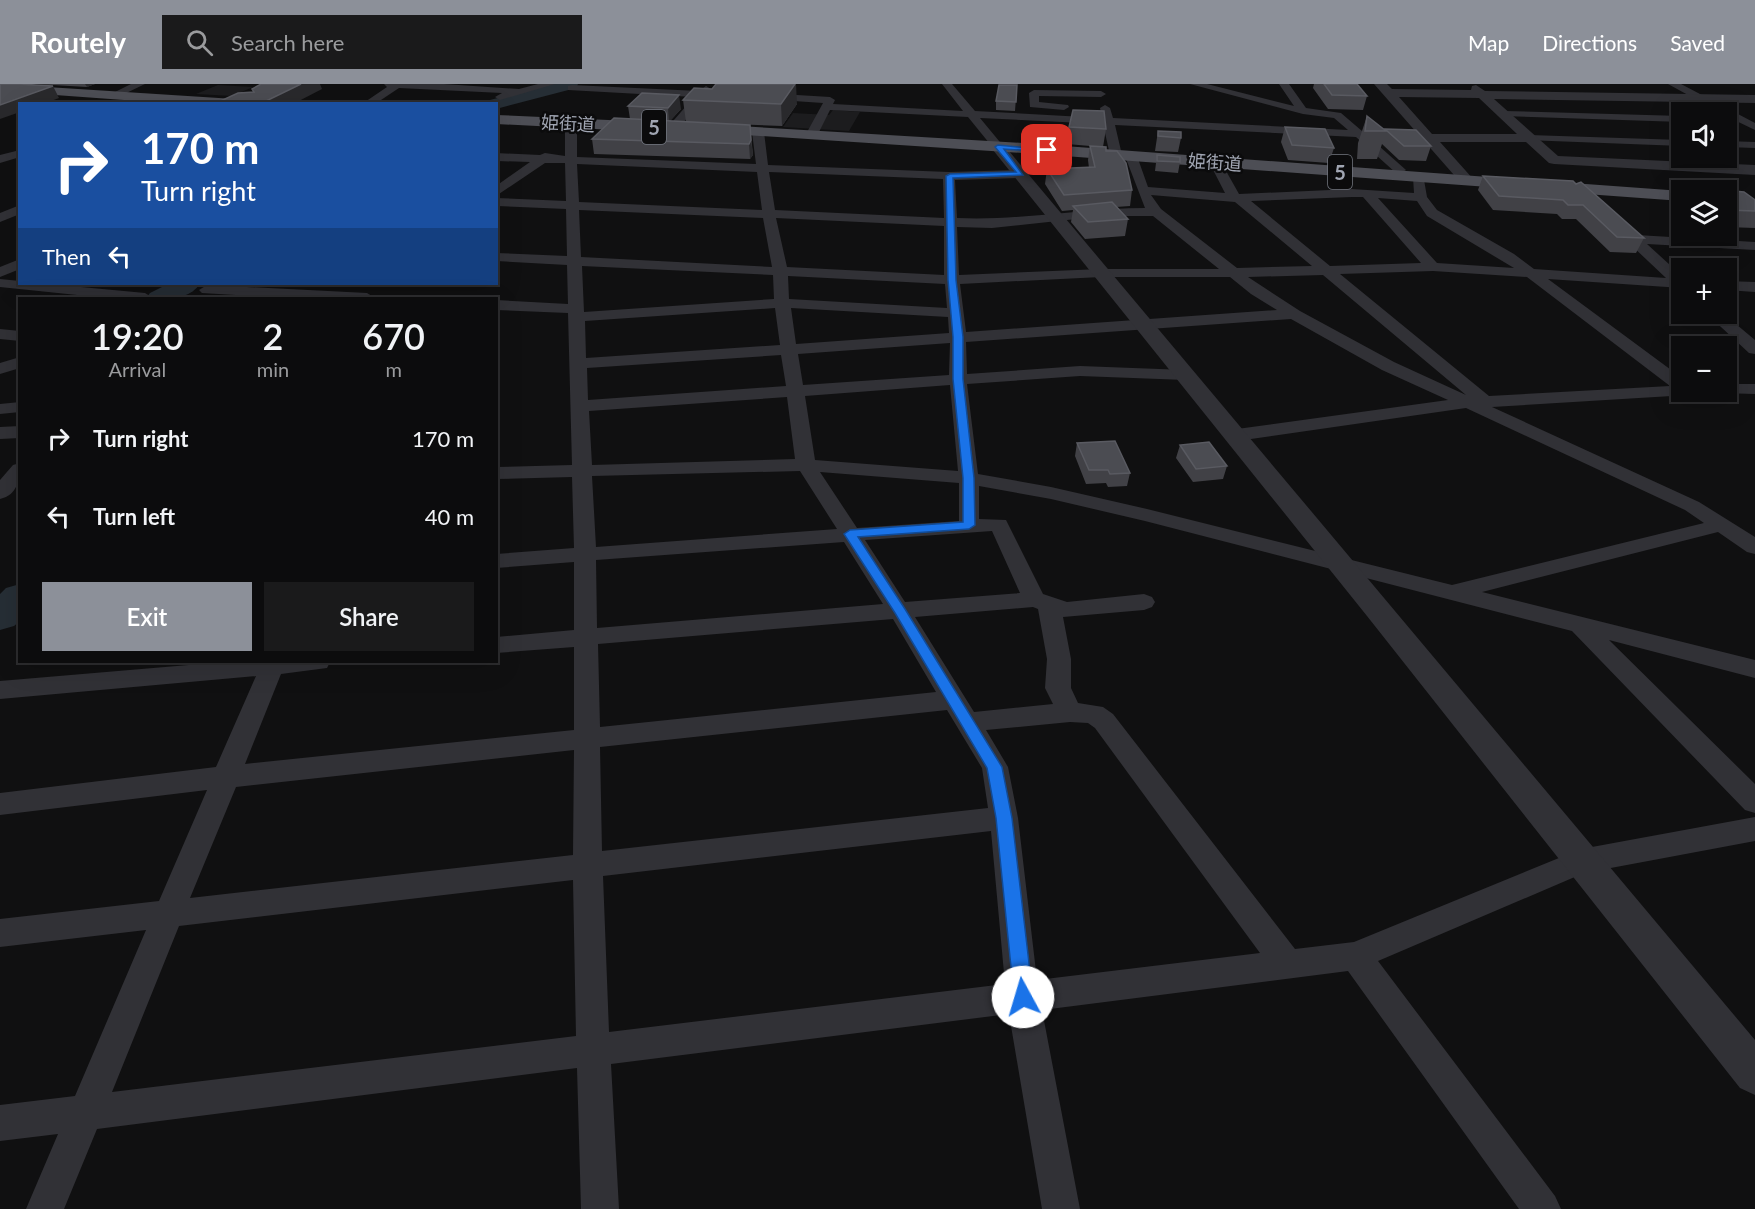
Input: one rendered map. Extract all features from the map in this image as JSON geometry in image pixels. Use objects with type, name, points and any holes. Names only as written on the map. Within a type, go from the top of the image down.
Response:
[{"type":"main road","points":[[0,87],[185,102]]},
{"type":"main road","name":"姫街道","points":[[498,120],[572,142],[673,128],[812,134],[1671,195]]},
{"type":"street","points":[[114,95],[140,84]]},
{"type":"street","points":[[390,84],[515,92]]},
{"type":"street","points":[[370,102],[398,84]]},
{"type":"street","points":[[489,100],[550,84]]},
{"type":"street","points":[[673,128],[710,84]]},
{"type":"street","points":[[947,84],[1054,217],[1237,435],[1339,564],[1755,1073]]},
{"type":"street","points":[[1195,84],[1303,111],[1337,115],[1400,170]]},
{"type":"street","points":[[1284,84],[1303,111]]},
{"type":"street","points":[[1470,84],[1554,160],[1755,170]]},
{"type":"street","points":[[1673,84],[1755,127]]},
{"type":"street","points":[[572,88],[736,95]]},
{"type":"street","points":[[1070,107],[1036,105],[1034,93],[1100,89],[1099,108],[1109,122],[1148,203],[1156,212],[1256,291],[1388,366],[1476,402],[1692,506],[1755,547]]},
{"type":"street","points":[[1384,89],[1482,95],[1755,99]]},
{"type":"street","points":[[1384,89],[1466,180]]},
{"type":"street","points":[[758,96],[827,99],[973,115],[1109,122],[1475,140],[1529,138],[1671,143]]},
{"type":"street","points":[[812,134],[827,99]]},
{"type":"street","points":[[1503,114],[1671,119]]},
{"type":"street","points":[[1737,121],[1755,121]]},
{"type":"street","points":[[759,132],[806,465],[995,767],[1004,818],[1023,997],[1061,1209]]},
{"type":"street","points":[[498,191],[562,144],[572,142],[764,169],[950,176],[1021,174]]},
{"type":"street","points":[[498,157],[543,159],[572,142]]},
{"type":"street","points":[[572,142],[582,470],[580,480],[585,554],[588,867],[600,1209]]},
{"type":"street","points":[[1737,144],[1755,145]]},
{"type":"street","points":[[0,154],[18,153]]},
{"type":"street","points":[[0,159],[18,154]]},
{"type":"street","points":[[1215,162],[1236,198],[1325,270],[1476,402]]},
{"type":"street","points":[[0,165],[18,167]]},
{"type":"street","points":[[950,176],[952,280],[958,337],[958,379],[969,478],[969,525]]},
{"type":"street","points":[[1419,177],[1421,197],[1432,213],[1509,257],[1671,381]]},
{"type":"street","points":[[1577,188],[1592,202]]},
{"type":"street","points":[[1143,190],[1236,198],[1367,194],[1421,197]]},
{"type":"street","points":[[1367,194],[1434,267]]},
{"type":"street","points":[[498,202],[770,216],[992,224],[1104,212],[1156,212]]},
{"type":"street","points":[[0,218],[18,210]]},
{"type":"street","points":[[1608,217],[1671,274]]},
{"type":"street","points":[[0,218],[18,220]]},
{"type":"street","points":[[1634,239],[1755,246]]},
{"type":"street","points":[[498,257],[952,280],[1101,273],[1234,273],[1434,267],[1671,282]]},
{"type":"street","points":[[0,273],[18,264]]},
{"type":"street","points":[[0,283],[18,284]]},
{"type":"street","points":[[26,285],[136,297]]},
{"type":"street","points":[[359,297],[373,285]]},
{"type":"street","points":[[1737,286],[1755,287]]},
{"type":"street","points":[[207,290],[339,297]]},
{"type":"street","points":[[498,305],[576,313],[782,303],[956,313]]},
{"type":"street","points":[[577,364],[1294,314]]},
{"type":"street","points":[[1727,324],[1753,346]]},
{"type":"street","points":[[0,334],[18,336]]},
{"type":"street","points":[[0,355],[18,355]]},
{"type":"street","points":[[0,369],[18,363]]},
{"type":"street","points":[[579,406],[1080,371],[1186,375]]},
{"type":"street","points":[[1737,389],[1755,389]]},
{"type":"street","points":[[1237,435],[1476,402],[1671,390]]},
{"type":"street","points":[[0,409],[18,407]]},
{"type":"street","points":[[0,433],[18,432]]},
{"type":"street","points":[[498,473],[806,465],[969,478],[1115,508],[1755,669]]},
{"type":"street","points":[[0,493],[18,471]]},
{"type":"street","points":[[0,501],[18,499]]},
{"type":"street","points":[[498,561],[999,524],[1041,602],[1059,659],[1058,688],[1070,711]]},
{"type":"street","points":[[1449,593],[1722,525]]},
{"type":"street","points":[[498,645],[1041,602],[1065,610],[1144,602]]},
{"type":"street","points":[[1581,626],[1755,802]]},
{"type":"street","points":[[0,690],[296,663]]},
{"type":"street","points":[[45,1209],[274,664]]},
{"type":"street","points":[[0,804],[585,738],[960,711],[1070,711],[1094,714],[1104,721],[1287,964]]},
{"type":"street","points":[[0,933],[1004,818]]},
{"type":"street","points":[[0,1123],[1355,956],[1581,861],[1755,829]]},
{"type":"street","points":[[1355,956],[1542,1209]]},
{"type":"shaded area","points":[[218,85],[253,87],[232,96],[196,94]]},
{"type":"shaded area","points":[[833,110],[860,112],[849,131],[783,127],[793,113],[829,115]]},
{"type":"building","points":[[0,84],[19,84],[53,86],[0,105]]},
{"type":"building","points":[[261,84],[301,84],[264,102],[218,102],[238,93],[254,92],[252,89]]},
{"type":"building","points":[[716,84],[795,84],[781,104],[683,100],[694,88],[712,89]]},
{"type":"building","points":[[1324,84],[1357,84],[1367,96],[1332,95]]},
{"type":"building","points":[[999,85],[1017,85],[1016,102],[996,101]]},
{"type":"building","points":[[642,93],[679,95],[668,108],[628,106]]},
{"type":"building","points":[[1073,110],[1104,111],[1106,129],[1069,127]]},
{"type":"building","points":[[1367,116],[1386,131],[1365,131]]},
{"type":"building","points":[[614,118],[750,125],[751,140],[749,144],[592,139]]},
{"type":"building","points":[[1285,127],[1325,129],[1334,148],[1292,145]]},
{"type":"building","points":[[1385,129],[1416,130],[1431,146],[1404,146]]},
{"type":"building","points":[[1158,131],[1181,132],[1181,138],[1158,136]]},
{"type":"building","points":[[1090,146],[1106,147],[1106,151],[1117,151],[1126,163],[1132,190],[1064,195],[1047,169],[1095,167]]},
{"type":"building","points":[[1157,155],[1180,157],[1180,162],[1157,161]]},
{"type":"building","points":[[1483,176],[1573,181],[1576,184],[1581,182],[1644,238],[1617,237],[1583,205],[1568,205],[1563,200],[1499,196]]},
{"type":"building","points":[[1737,191],[1744,192],[1755,200],[1755,211],[1737,210]]},
{"type":"building","points":[[1112,202],[1128,219],[1088,222],[1073,206]]},
{"type":"building","points":[[1115,441],[1130,473],[1110,474],[1108,470],[1089,470],[1077,443]]},
{"type":"building","points":[[1209,442],[1227,466],[1196,469],[1180,445]]},
{"type":"waterway","points":[[498,103],[570,84]]},
{"type":"waterway","points":[[161,297],[185,285]]},
{"type":"waterway","points":[[0,617],[18,599]]},
{"type":"route","points":[[1023,997],[1004,818],[995,767],[850,534],[969,525],[969,478],[958,379],[958,337],[952,280],[950,176],[1021,174],[998,147],[1047,150]]}]
